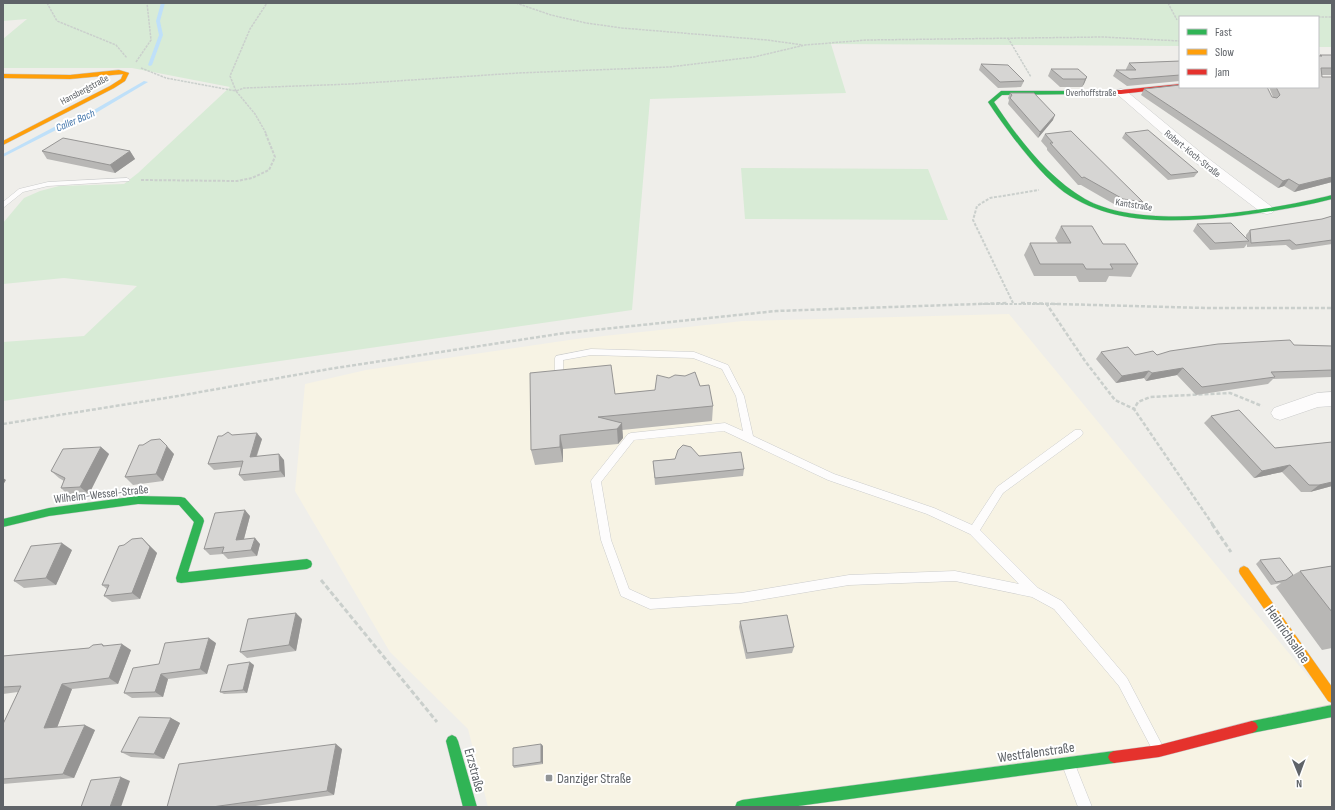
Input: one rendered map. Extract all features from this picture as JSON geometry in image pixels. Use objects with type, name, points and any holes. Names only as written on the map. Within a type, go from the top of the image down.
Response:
[{"type":"street","name":"Hansbergstraße","points":[[3,76],[70,77],[119,72],[126,73],[123,80],[112,87],[3,143]]},
{"type":"street","name":"Overhoffstraße","points":[[1001,93],[1121,92],[1179,86]]},
{"type":"street","name":"Robert-Koch-Straße","points":[[1121,92],[1200,159],[1267,210]]},
{"type":"street","name":"Kantstraße","points":[[1001,93],[991,102],[1045,170],[1061,186],[1080,199],[1116,214],[1166,220],[1267,210],[1332,197]]},
{"type":"street","points":[[1280,413],[1317,400],[1332,399]]},
{"type":"street","name":"Wilhelm-Wessel-Straße","points":[[3,523],[49,512],[138,500],[181,501],[199,521],[181,578],[307,564]]},
{"type":"street","name":"Heinrichsallee","points":[[1244,570],[1332,697]]},
{"type":"street","name":"Westfalenstraße","points":[[742,807],[865,796],[1067,762],[1159,751],[1253,727],[1332,711]]},
{"type":"street","name":"Erzstraße","points":[[452,741],[470,807]]},
{"type":"lane","points":[[3,206],[21,190],[48,184],[127,180]]},
{"type":"lane","points":[[560,382],[559,358],[591,352],[694,355],[725,367],[740,396],[749,438]]},
{"type":"lane","points":[[1034,592],[974,531],[930,511],[831,477],[725,427],[631,437],[596,481],[606,540],[625,592],[650,604],[741,598],[849,580],[955,576],[1034,592],[1058,605],[1123,682],[1159,751]]},
{"type":"lane","points":[[974,531],[1000,490],[1078,433]]},
{"type":"lane","points":[[1067,762],[1085,807]]},
{"type":"path","points":[[47,3],[57,21],[116,45],[133,66],[151,71],[166,78],[236,91],[244,88],[268,86],[351,84],[518,73],[669,68],[754,57],[805,45],[867,40],[1103,37],[1179,41]]},
{"type":"path","points":[[126,73],[133,66],[151,40],[147,3]]},
{"type":"path","points":[[127,180],[237,181],[252,178],[269,170],[276,157],[269,136],[253,110],[236,91],[230,76],[250,29],[266,3]]},
{"type":"path","points":[[516,3],[539,12],[620,28],[750,38],[805,45]]},
{"type":"path","points":[[1168,3],[1179,21]]},
{"type":"path","points":[[1319,17],[1332,17]]},
{"type":"path","points":[[1008,38],[1042,92]]},
{"type":"path","points":[[1013,303],[973,220],[977,206],[990,198],[1061,186]]},
{"type":"path","points":[[1046,304],[1115,400],[1134,409],[1244,570]]},
{"type":"path","points":[[1134,409],[1138,402],[1150,397],[1230,393],[1280,413]]},
{"type":"path","points":[[307,564],[452,741]]},
{"type":"shaded area","points":[[1009,314],[1311,680],[1332,681],[1332,807],[488,807],[468,729],[390,652],[295,491],[305,384],[366,370],[576,339],[743,321]]},
{"type":"green space","points":[[3,3],[1332,3],[1332,47],[1319,47],[1319,16],[1179,16],[1179,46],[831,44],[846,93],[650,99],[632,310],[3,401],[3,342],[84,336],[137,286],[64,278],[3,284],[3,223],[24,198],[40,191],[59,186],[124,184],[138,173],[230,87],[132,68],[3,68],[3,39],[27,19],[3,21]]},
{"type":"green space","points":[[741,168],[928,169],[948,220],[745,219]]},
{"type":"building","points":[[1320,55],[1332,55],[1332,68],[1321,68],[1322,77],[1332,77],[1332,177],[1299,185],[1289,179],[1283,181],[1144,89],[1179,85],[1179,88],[1268,88],[1272,97],[1277,98],[1280,95],[1276,88],[1319,88],[1319,56],[1322,56]]},
{"type":"building","points":[[1179,61],[1179,75],[1130,79],[1116,70],[1136,70],[1129,63]]},
{"type":"building","points":[[981,64],[1008,65],[1024,81],[1000,82]]},
{"type":"building","points":[[1051,69],[1078,69],[1087,77],[1085,79],[1063,79]]},
{"type":"building","points":[[1010,93],[1034,93],[1055,115],[1040,132],[1010,98],[1012,95]]},
{"type":"building","points":[[1148,130],[1198,172],[1171,175],[1125,133]]},
{"type":"building","points":[[1071,131],[1143,202],[1123,199],[1084,177],[1082,178],[1050,143],[1053,143],[1045,134]]},
{"type":"building","points":[[63,138],[130,151],[110,165],[42,151]]},
{"type":"building","points":[[1332,216],[1332,240],[1296,245],[1290,240],[1251,243],[1250,230],[1322,219]]},
{"type":"building","points":[[1231,223],[1249,241],[1215,243],[1197,224]]},
{"type":"building","points":[[1061,226],[1092,226],[1103,244],[1125,244],[1138,264],[1110,264],[1113,269],[1086,269],[1083,264],[1040,264],[1030,243],[1071,243]]},
{"type":"building","points":[[1290,340],[1294,345],[1332,346],[1332,370],[1271,372],[1275,377],[1202,387],[1183,368],[1152,373],[1149,371],[1122,376],[1101,352],[1128,347],[1135,355],[1153,351],[1157,355],[1170,351],[1218,344]]},
{"type":"building","points":[[611,365],[615,394],[655,390],[657,375],[669,378],[675,375],[685,376],[695,372],[700,386],[709,385],[713,406],[598,417],[622,423],[617,429],[560,435],[560,447],[531,450],[530,373]]},
{"type":"building","points":[[1239,410],[1275,448],[1332,442],[1332,482],[1319,485],[1309,485],[1290,465],[1262,471],[1211,416]]},
{"type":"building","points":[[228,432],[232,435],[257,433],[250,457],[279,454],[280,471],[239,475],[243,461],[208,464],[218,436],[222,436]]},
{"type":"building","points":[[160,439],[167,446],[156,474],[125,477],[139,445],[143,445],[151,440]]},
{"type":"building","points":[[683,445],[691,447],[699,456],[741,452],[744,469],[655,478],[653,461],[675,459],[678,450]]},
{"type":"building","points":[[101,447],[80,487],[61,488],[65,478],[51,471],[63,449]]},
{"type":"building","points":[[245,510],[236,540],[255,538],[251,550],[222,553],[224,547],[204,549],[215,513]]},
{"type":"building","points":[[142,538],[150,547],[132,593],[104,596],[109,585],[102,585],[119,546],[124,545],[132,539]]},
{"type":"building","points":[[62,543],[46,578],[14,581],[31,546]]},
{"type":"building","points":[[1280,558],[1293,575],[1286,580],[1276,582],[1260,560]]},
{"type":"building","points":[[1332,566],[1332,612],[1300,571]]},
{"type":"building","points":[[296,613],[289,645],[240,652],[248,619]]},
{"type":"building","points":[[787,615],[794,647],[747,653],[740,621]]},
{"type":"building","points":[[209,638],[200,669],[161,674],[155,692],[124,693],[133,668],[159,664],[165,643]]},
{"type":"building","points":[[102,644],[103,646],[122,644],[109,678],[62,684],[44,728],[85,725],[63,774],[3,779],[3,724],[21,686],[3,687],[3,656],[89,648],[93,645]]},
{"type":"building","points":[[250,662],[243,690],[220,692],[228,665]]},
{"type":"building","points":[[139,717],[171,718],[154,754],[121,752]]},
{"type":"building","points":[[336,744],[327,791],[212,807],[167,807],[179,764]]},
{"type":"building","points":[[541,744],[541,762],[513,766],[513,748]]},
{"type":"building","points":[[121,777],[110,807],[81,807],[91,780]]},
{"type":"waterway","name":"Caller Bach","points":[[150,65],[161,35],[158,21],[163,3]]},
{"type":"waterway","name":"Caller Bach","points":[[3,156],[58,127],[82,119],[146,82]]},
{"type":"traffic: fast","points":[[1086,92],[1001,93],[991,102],[1020,141],[1059,185],[1084,201],[1102,209],[1142,217],[1183,218],[1265,210],[1292,206],[1332,197]]},
{"type":"traffic: fast","points":[[3,523],[49,512],[138,500],[181,501],[199,521],[181,578],[307,564]]},
{"type":"traffic: fast","points":[[1252,727],[1332,711]]},
{"type":"traffic: fast","points":[[452,741],[470,807]]},
{"type":"traffic: fast","points":[[742,807],[1114,757]]},
{"type":"traffic: slow","points":[[3,76],[70,77],[119,72],[126,73],[123,80],[112,87],[3,143]]},
{"type":"traffic: slow","points":[[1244,571],[1332,697]]},
{"type":"traffic: jam","points":[[1086,92],[1121,92],[1179,86]]},
{"type":"traffic: jam","points":[[1114,757],[1159,751],[1252,727]]},
{"type":"place","name":"Danziger Straße","points":[[549,778]]}]
